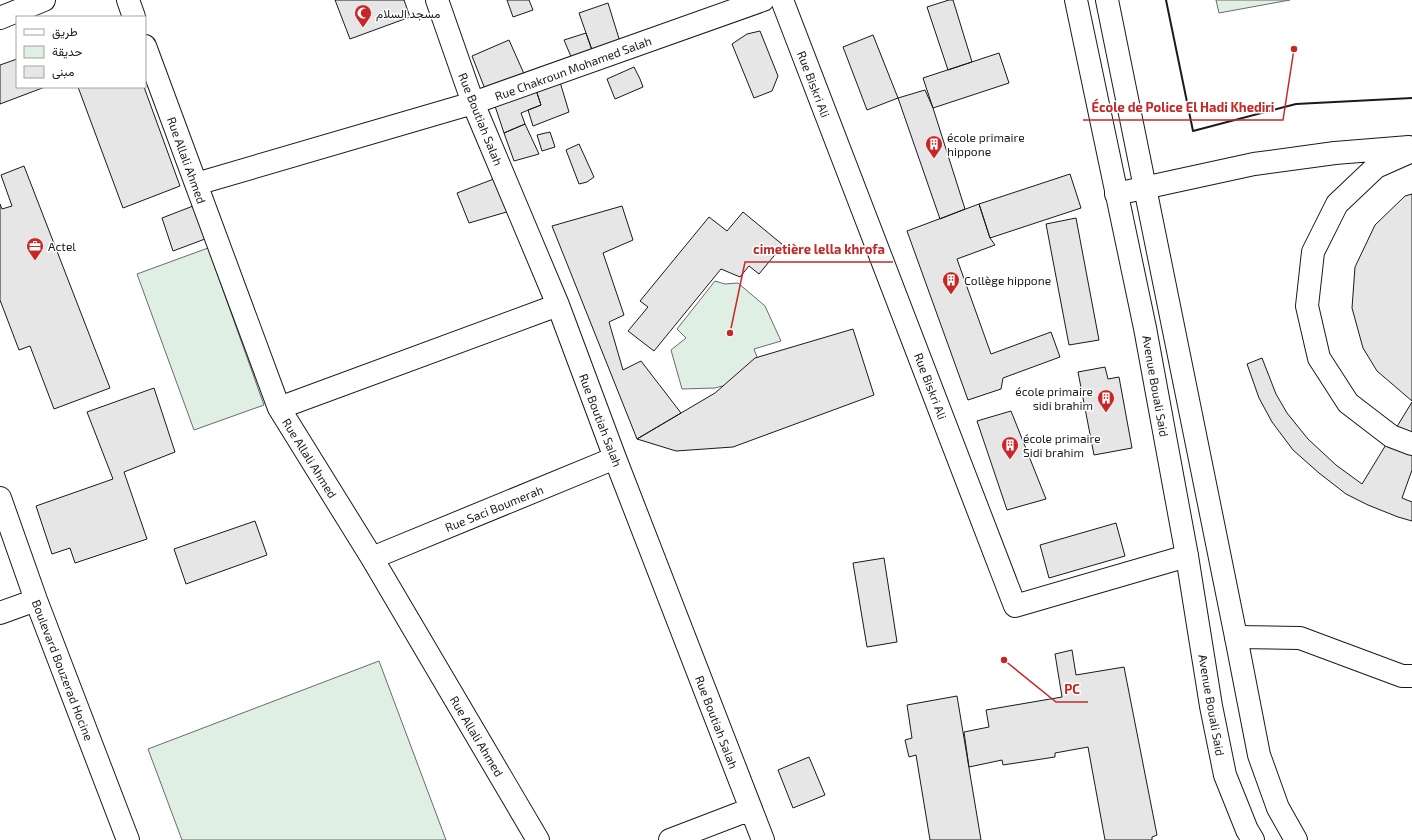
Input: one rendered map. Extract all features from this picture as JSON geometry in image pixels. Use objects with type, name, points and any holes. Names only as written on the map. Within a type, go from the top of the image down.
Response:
[{"type":"street","points":[[0,18],[44,0]]},
{"type":"street","points":[[128,0],[134,16]]},
{"type":"street","name":"Rue Boutiah Salah","points":[[437,0],[473,103],[558,305],[763,840]]},
{"type":"street","name":"Rue Chakroun Mohamed Salah","points":[[196,184],[473,103],[763,0]]},
{"type":"street","name":"Rue Biskri Ali","points":[[782,0],[1015,606],[1187,556]]},
{"type":"street","name":"Avenue Bouali Said","points":[[1076,0],[1145,328],[1187,556],[1211,706],[1225,775],[1247,830],[1253,840]]},
{"type":"street","points":[[1107,0],[1259,755],[1278,808],[1296,840]]},
{"type":"street","name":"Rue Allali Ahmed","points":[[146,49],[280,408],[372,558],[538,840]]},
{"type":"street","points":[[1116,194],[1261,163],[1335,153],[1412,146]]},
{"type":"street","points":[[1412,151],[1376,167],[1337,204],[1313,252],[1306,306],[1319,358],[1348,403],[1391,436],[1412,444]]},
{"type":"street","points":[[280,408],[558,305]]},
{"type":"street","name":"Rue Saci Boumerah","points":[[372,558],[616,458]]},
{"type":"street","name":"Boulevard Bouzerad Hocine","points":[[0,498],[36,600],[128,840]]},
{"type":"street","points":[[0,614],[36,600]]},
{"type":"street","points":[[1236,637],[1300,638],[1402,676],[1412,676]]},
{"type":"street","points":[[670,840],[751,809]]},
{"type":"green space","points":[[1216,0],[1290,0],[1219,13]]},
{"type":"green space","points":[[208,248],[264,405],[194,430],[137,274]]},
{"type":"green space","points":[[715,281],[725,284],[738,283],[765,306],[781,341],[754,349],[764,375],[715,388],[682,389],[671,350],[686,338],[677,329]]},
{"type":"green space","points":[[379,661],[446,840],[182,840],[148,749]]},
{"type":"building","name":"مسجد السلام","points":[[335,0],[404,0],[410,17],[350,39]]},
{"type":"building","points":[[507,0],[529,0],[533,10],[513,17]]},
{"type":"building","points":[[953,0],[972,62],[948,70],[927,7]]},
{"type":"building","points":[[608,3],[621,45],[593,53],[579,13]]},
{"type":"building","points":[[760,31],[778,76],[772,91],[754,98],[732,44],[747,34]]},
{"type":"building","points":[[586,33],[593,53],[572,59],[564,40]]},
{"type":"building","points":[[873,35],[898,98],[867,110],[843,47]]},
{"type":"building","points":[[509,40],[525,76],[485,89],[472,56]]},
{"type":"building","name":"école primaire hippone","points":[[999,53],[1009,83],[933,108],[923,78]]},
{"type":"building","points":[[16,59],[16,88],[42,88],[0,104],[0,65]]},
{"type":"building","points":[[634,67],[643,87],[615,99],[607,79]]},
{"type":"building","points":[[560,82],[569,112],[533,126],[528,110],[541,105],[536,90]]},
{"type":"building","points":[[78,88],[144,88],[180,186],[123,208]]},
{"type":"building","points":[[536,90],[541,105],[521,113],[525,124],[504,133],[495,106]]},
{"type":"building","name":"école primaire hippone","points":[[925,90],[933,108],[965,209],[940,219],[898,98]]},
{"type":"building","points":[[525,124],[539,154],[514,161],[504,133]]},
{"type":"building","points":[[550,132],[555,147],[542,151],[537,135]]},
{"type":"building","points":[[579,144],[594,177],[587,182],[579,184],[566,150]]},
{"type":"building","points":[[24,166],[110,388],[54,409],[30,346],[19,350],[0,300],[0,204],[2,209],[12,206],[1,175]]},
{"type":"building","points":[[1070,174],[1081,208],[990,238],[979,204]]},
{"type":"building","points":[[499,177],[510,211],[469,223],[457,193]]},
{"type":"building","points":[[1412,194],[1412,401],[1377,371],[1363,348],[1352,308],[1355,267],[1375,225],[1405,196]]},
{"type":"building","name":"Collège hippone","points":[[979,204],[990,238],[995,245],[957,259],[991,354],[1051,332],[1060,357],[1003,378],[1001,389],[968,400],[907,231]]},
{"type":"building","points":[[193,206],[205,239],[173,251],[162,218]]},
{"type":"building","points":[[622,206],[633,240],[603,253],[624,315],[609,322],[623,370],[641,361],[681,413],[637,439],[552,226]]},
{"type":"building","points":[[743,212],[783,245],[759,274],[749,266],[740,277],[721,269],[654,351],[628,331],[648,307],[640,301],[709,217],[727,231]]},
{"type":"building","name":"Collège hippone","points":[[1076,218],[1099,340],[1069,345],[1046,224]]},
{"type":"building","points":[[853,329],[874,395],[733,447],[676,451],[637,439],[715,393],[755,358]]},
{"type":"building","points":[[1262,358],[1276,394],[1287,413],[1308,439],[1336,465],[1362,484],[1412,402],[1412,470],[1402,498],[1412,502],[1412,521],[1368,505],[1346,494],[1293,450],[1272,422],[1259,398],[1247,364]]},
{"type":"building","name":"école primaire sidi brahim","points":[[1105,367],[1108,379],[1119,377],[1132,448],[1094,455],[1078,372]]},
{"type":"building","points":[[154,388],[175,452],[124,472],[147,539],[75,563],[70,548],[52,554],[36,506],[113,479],[87,412]]},
{"type":"building","name":"école primaire Sidi brahim","points":[[1011,411],[1046,499],[1007,510],[977,421]]},
{"type":"building","points":[[255,521],[267,555],[186,584],[174,549]]},
{"type":"building","points":[[1116,523],[1125,556],[1049,578],[1040,545]]},
{"type":"building","points":[[884,558],[897,642],[867,647],[853,563]]},
{"type":"building","points":[[1072,650],[1076,675],[1124,667],[1157,835],[1152,837],[1152,840],[1105,840],[1088,747],[1055,753],[1055,757],[1003,765],[1002,760],[969,767],[964,732],[989,727],[986,710],[1062,697],[1055,654]]},
{"type":"building","points":[[957,696],[981,840],[930,840],[916,755],[909,757],[905,740],[912,738],[907,705]]},
{"type":"building","points":[[809,757],[825,795],[793,808],[778,770]]},
{"type":"wall","points":[[1166,0],[1193,131],[1296,104],[1412,98]]},
{"type":"place","name":"مسجد السلام","points":[[363,28]]},
{"type":"place","name":"École de Police El Hadi Khediri","points":[[1294,49]]},
{"type":"place","name":"école primaire hippone","points":[[934,159]]},
{"type":"place","name":"Actel","points":[[35,261]]},
{"type":"place","name":"Collège hippone","points":[[951,295]]},
{"type":"place","name":"cimetière lella khrofa","points":[[730,333]]},
{"type":"place","name":"école primaire sidi brahim","points":[[1106,413]]},
{"type":"place","name":"école primaire Sidi brahim","points":[[1010,460]]},
{"type":"place","name":"PC","points":[[1004,660]]}]
